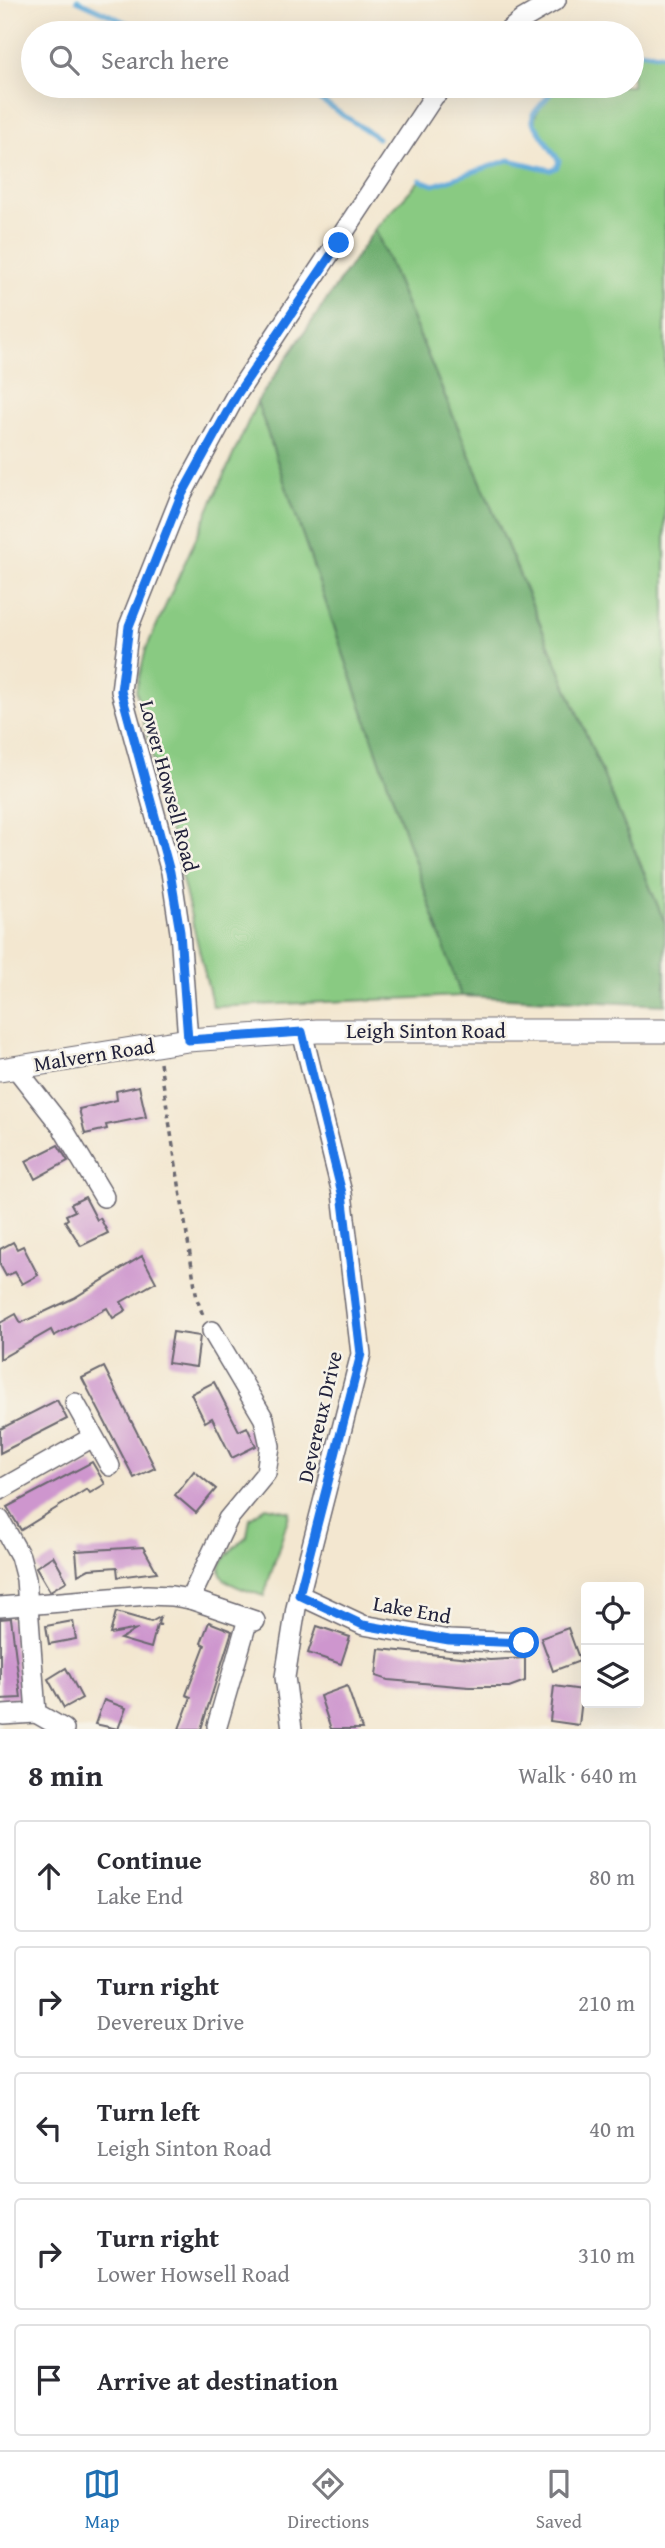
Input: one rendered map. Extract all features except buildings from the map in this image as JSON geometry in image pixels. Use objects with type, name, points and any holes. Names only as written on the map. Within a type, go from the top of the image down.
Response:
[{"type":"main road","name":"Leigh Sinton Road","points":[[188,1040],[302,1032],[665,1031]]},
{"type":"main road","name":"Malvern Road","points":[[7,1068],[188,1040]]},
{"type":"street","points":[[521,21],[556,0]]},
{"type":"street","name":"Lower Howsell Road","points":[[188,1040],[180,932],[170,872],[121,691],[129,626],[180,498],[236,396],[433,98]]},
{"type":"street","name":"Devereux Drive","points":[[292,1729],[285,1676],[299,1595],[361,1354],[342,1193],[302,1032]]},
{"type":"street","points":[[7,1068],[62,1127],[104,1197]]},
{"type":"street","points":[[190,1599],[228,1519],[266,1473],[270,1446],[264,1419],[212,1331]]},
{"type":"street","points":[[75,1404],[110,1466]]},
{"type":"street","points":[[0,1490],[93,1437]]},
{"type":"street","points":[[0,1520],[19,1556],[26,1579],[36,1713]]},
{"type":"street","points":[[0,1607],[28,1607],[147,1595],[190,1599],[251,1620],[217,1726]]},
{"type":"street","name":"Lake End","points":[[299,1595],[363,1625],[449,1640],[524,1643]]},
{"type":"street","points":[[3,1715],[36,1713],[64,1729]]},
{"type":"path","points":[[157,1044],[197,1299],[212,1331]]},
{"type":"green space","points":[[644,52],[665,55],[665,923],[375,229],[420,180],[434,185],[509,160],[551,170],[557,168],[559,161],[535,124],[538,110],[545,100],[644,98]]},
{"type":"green space","points":[[375,229],[665,923],[665,1005],[461,996],[257,402]]},
{"type":"green space","points":[[257,402],[461,996],[213,1007],[136,690],[146,649]]},
{"type":"green space","points":[[266,1507],[290,1512],[264,1596],[226,1581],[220,1568],[224,1559],[247,1536],[250,1518]]},
{"type":"waterway","points":[[77,0],[123,21]]},
{"type":"waterway","points":[[644,52],[665,55]]},
{"type":"waterway","points":[[317,98],[378,138]]},
{"type":"waterway","points":[[420,180],[434,185],[509,160],[551,170],[557,167],[559,161],[533,122],[533,114],[547,98]]},
{"type":"route","points":[[339,243],[236,396],[180,498],[129,626],[121,691],[170,872],[180,932],[188,1040],[302,1032],[342,1193],[361,1354],[299,1595],[363,1625],[449,1640],[524,1643]]}]
